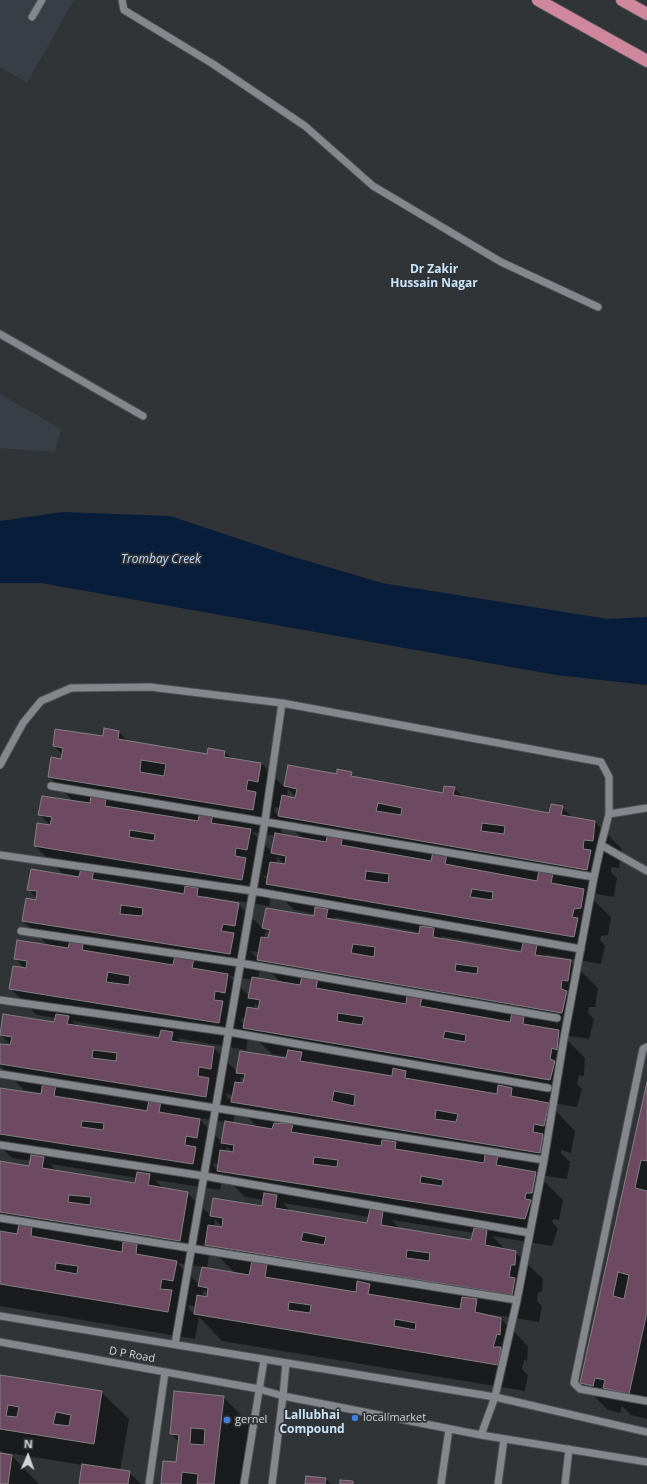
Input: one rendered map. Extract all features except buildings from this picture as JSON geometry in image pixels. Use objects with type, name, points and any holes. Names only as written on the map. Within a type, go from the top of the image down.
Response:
[{"type":"highway","points":[[538,0],[647,62]]},
{"type":"highway","points":[[622,0],[647,14]]},
{"type":"street","points":[[32,17],[42,0]]},
{"type":"street","points":[[122,0],[124,10],[213,64],[305,126],[373,186],[501,262],[598,307]]},
{"type":"street","points":[[0,334],[143,416]]},
{"type":"street","points":[[0,764],[23,722],[41,701],[72,688],[150,687],[282,703],[601,762],[609,777],[609,814],[594,877],[544,1160],[517,1300],[495,1397],[480,1435]]},
{"type":"street","points":[[175,1344],[265,821],[282,703]]},
{"type":"street","points":[[51,786],[594,877]]},
{"type":"street","points":[[609,814],[647,808]]},
{"type":"street","points":[[601,845],[647,871]]},
{"type":"street","points":[[0,855],[253,891],[581,948]]},
{"type":"street","points":[[21,931],[240,963],[557,1018]]},
{"type":"street","points":[[0,1000],[228,1032],[548,1088]]},
{"type":"street","points":[[647,1047],[643,1049],[574,1383],[580,1389],[647,1401]]},
{"type":"street","points":[[0,1074],[544,1160]]},
{"type":"street","points":[[0,1145],[204,1176],[530,1233]]},
{"type":"street","points":[[0,1218],[517,1300]]},
{"type":"street","points":[[0,1316],[495,1397],[647,1432]]},
{"type":"street","name":"D P Road","points":[[0,1342],[259,1389],[284,1396],[480,1435],[647,1462]]},
{"type":"street","points":[[244,1484],[264,1360]]},
{"type":"street","points":[[272,1484],[284,1396],[286,1363]]},
{"type":"street","points":[[148,1484],[164,1372]]},
{"type":"street","points":[[442,1484],[449,1429]]},
{"type":"street","points":[[498,1484],[504,1439]]},
{"type":"street","points":[[565,1484],[569,1450]]},
{"type":"shaded area","points":[[0,0],[74,0],[27,83],[0,67]]},
{"type":"shaded area","points":[[0,394],[61,429],[55,452],[0,448]]},
{"type":"water","name":"Trombay Creek","points":[[62,512],[170,516],[284,554],[382,583],[608,619],[647,617],[647,685],[556,675],[41,583],[0,583],[0,521]]},
{"type":"place","name":"local market","points":[[355,1418]]},
{"type":"place","name":"gernel","points":[[227,1420]]},
{"type":"district","name":"Dr Zakir Hussain Nagar","points":[[434,277]]},
{"type":"district","name":"Lallubhai Compound","points":[[312,1423]]}]
